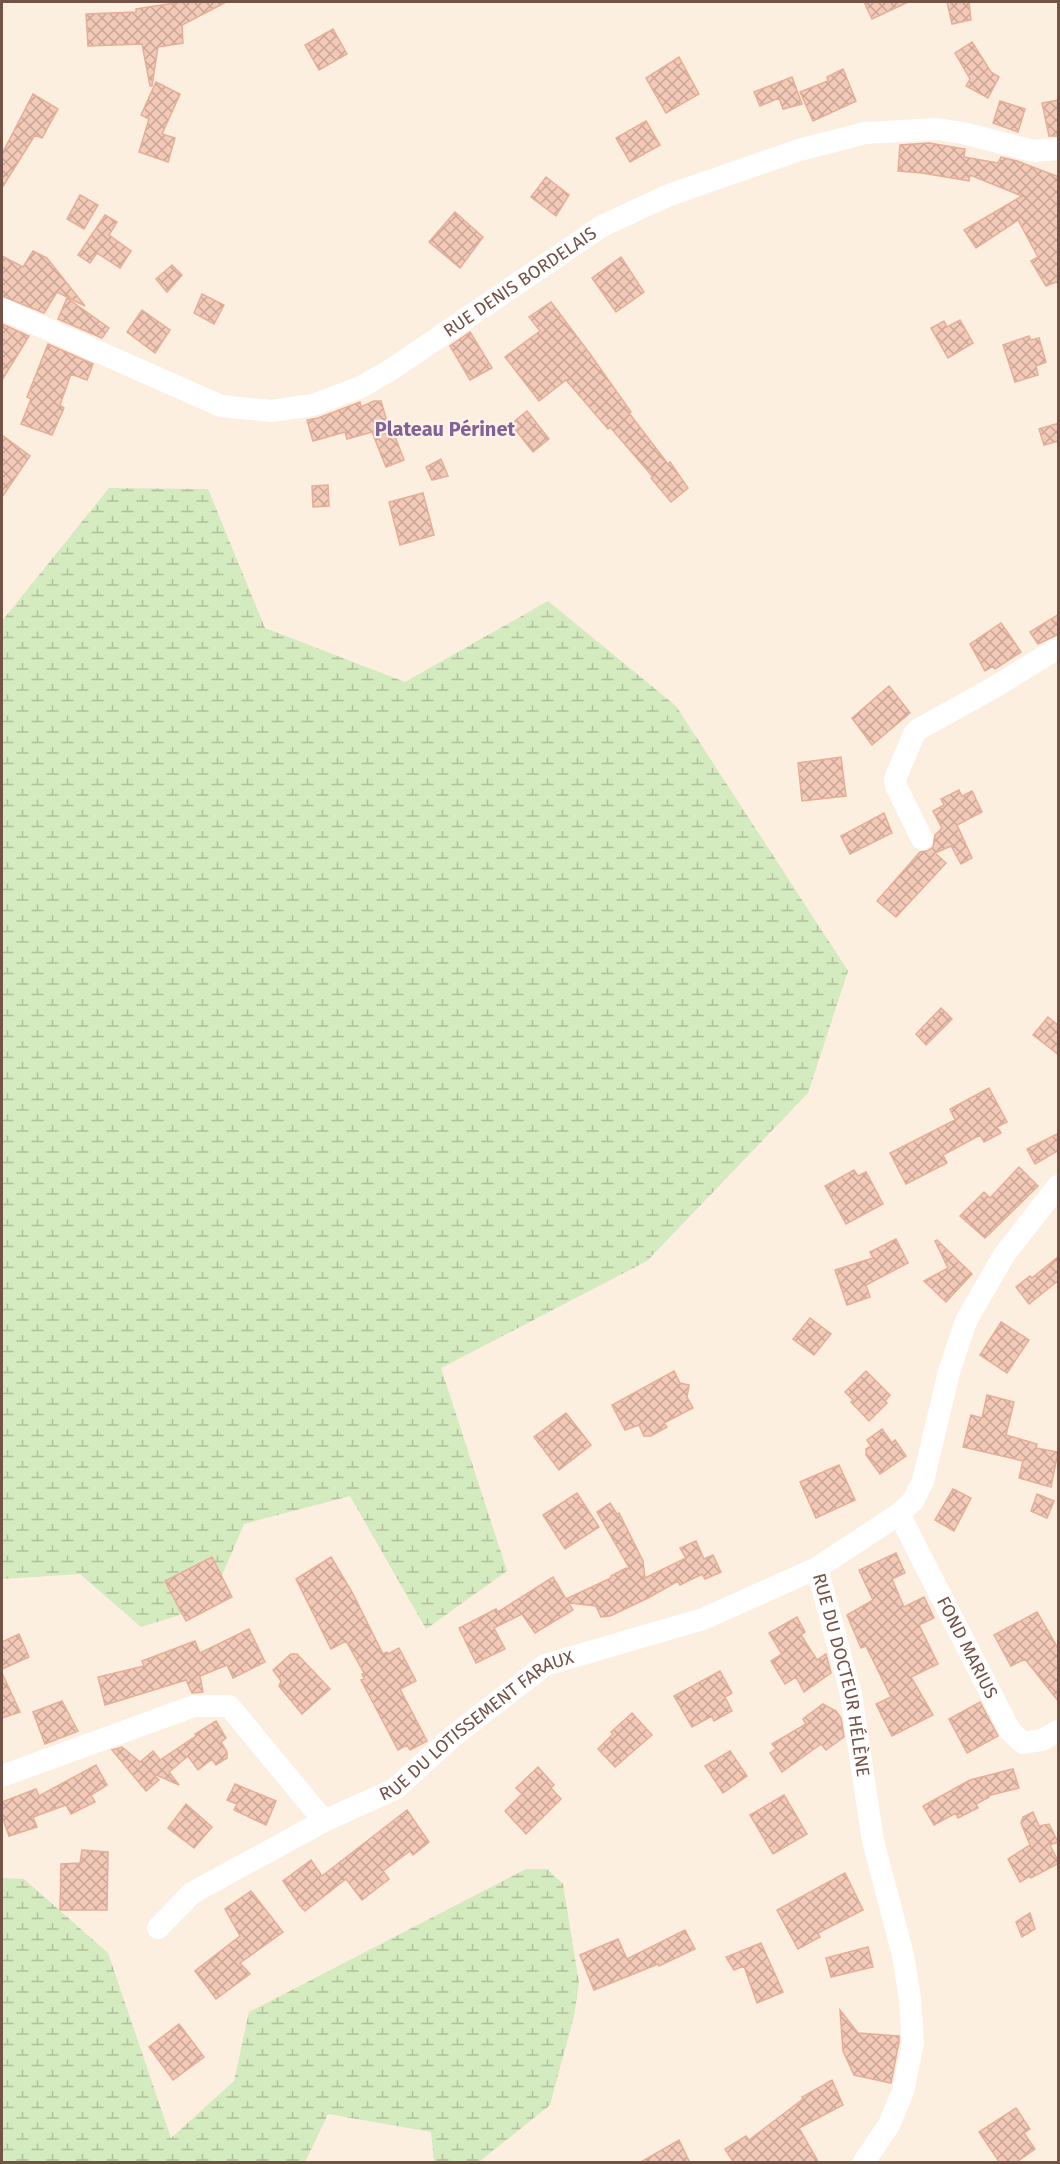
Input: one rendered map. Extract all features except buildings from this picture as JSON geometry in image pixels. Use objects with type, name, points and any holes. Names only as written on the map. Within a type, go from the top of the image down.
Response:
[{"type":"street","name":"RUE DENIS BORDELAIS","points":[[2,309],[221,406],[272,411],[313,405],[361,387],[392,369],[602,226],[669,195],[788,154],[865,133],[938,129],[1033,151],[1059,149]]},
{"type":"street","points":[[922,838],[896,786],[895,779],[914,734],[1059,648]]},
{"type":"street","name":"RUE DU DOCTEUR HÉLÈNE","points":[[864,2163],[889,2125],[903,2091],[913,2043],[910,1999],[903,1955],[873,1841],[851,1694],[817,1568],[899,1514],[913,1502],[922,1481],[949,1372],[966,1321],[1004,1255],[1059,1186]]},
{"type":"street","name":"FOND MARIUS","points":[[899,1514],[1010,1731],[1023,1743],[1042,1740],[1059,1731]]},
{"type":"street","name":"RUE DU LOTISSEMENT FARAUX","points":[[158,1928],[192,1893],[324,1821],[395,1789],[452,1737],[545,1665],[704,1619],[817,1568]]},
{"type":"street","points":[[2,1776],[194,1706],[229,1706],[324,1821]]},
{"type":"green space","points":[[109,488],[208,489],[265,628],[405,682],[548,601],[676,706],[848,971],[808,1093],[647,1261],[441,1368],[507,1571],[426,1629],[350,1496],[244,1524],[209,1606],[141,1627],[80,1574],[2,1579],[2,621]]},
{"type":"green space","points":[[526,1869],[547,1869],[563,1884],[579,1983],[574,2016],[550,2105],[479,2162],[434,2162],[431,2132],[328,2114],[305,2162],[2,2162],[2,1878],[24,1879],[108,1953],[171,2138],[234,2081],[249,2012]]},
{"type":"district","name":"Plateau Périnet","points":[[445,429]]}]
